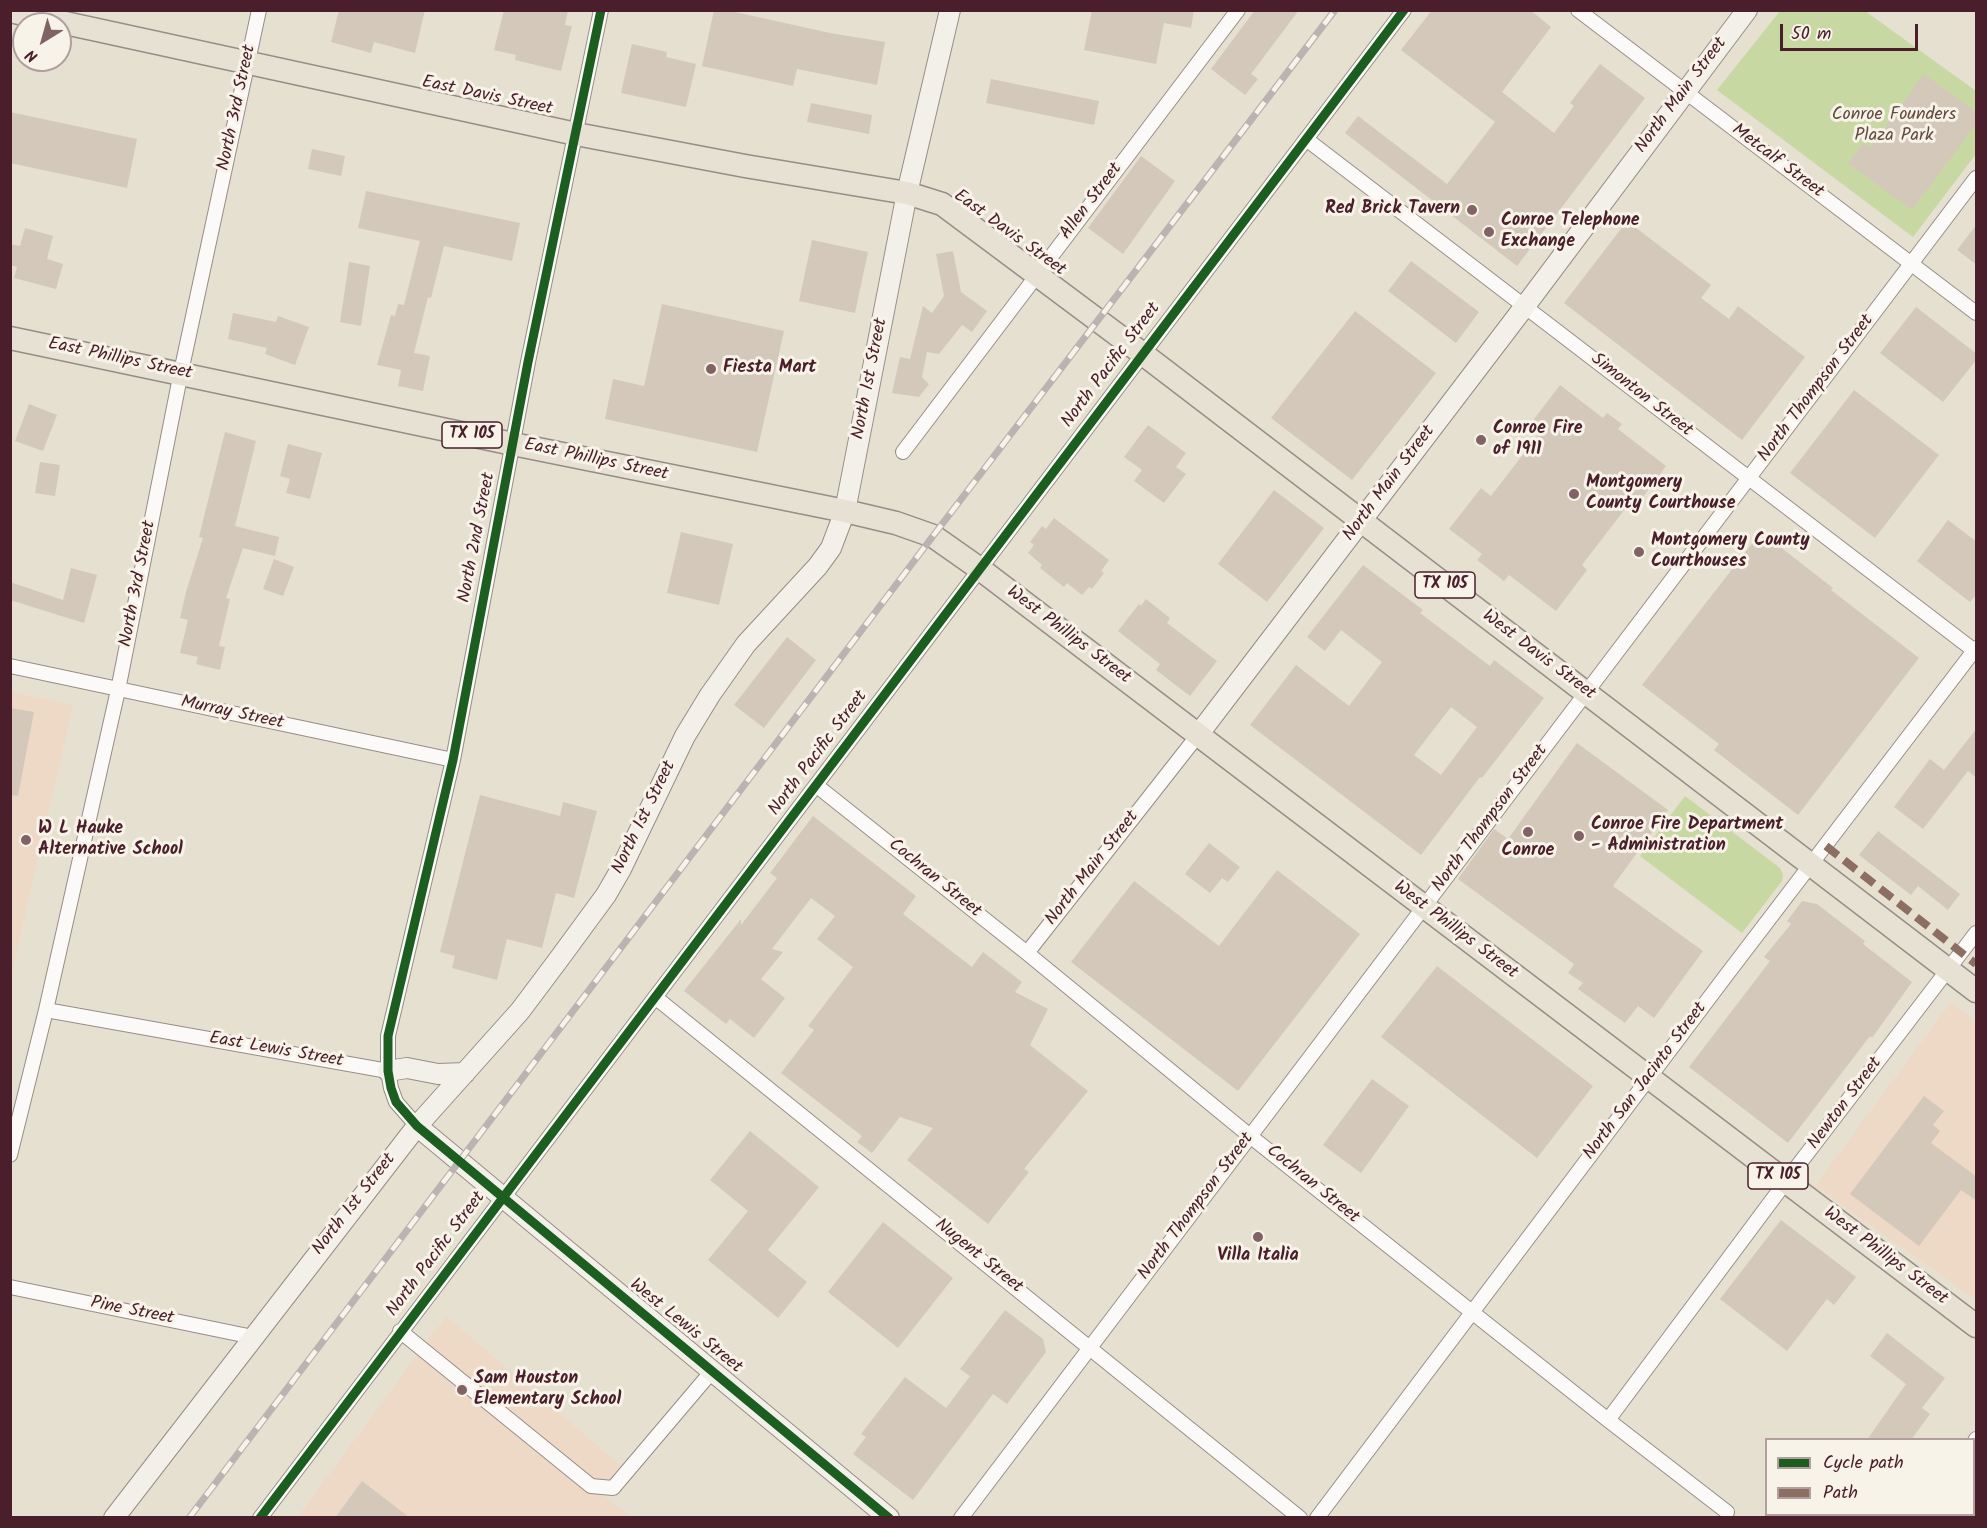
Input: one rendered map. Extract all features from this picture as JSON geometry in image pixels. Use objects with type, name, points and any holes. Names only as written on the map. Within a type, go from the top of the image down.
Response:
[{"type":"main road","name":"East Davis Street","points":[[10,11],[576,134],[745,166],[907,193],[942,204],[1099,321]]},
{"type":"main road","name":"West Davis Street","points":[[1099,321],[1977,992]]},
{"type":"main road","name":"East Phillips Street","points":[[10,338],[845,511],[896,523],[933,536]]},
{"type":"main road","name":"West Phillips Street","points":[[933,536],[980,569],[1977,1326]]},
{"type":"street","name":"North 3rd Street","points":[[10,1155],[118,690],[181,372],[259,10]]},
{"type":"street","name":"North 2nd Street","points":[[388,1071],[388,1036],[453,760],[513,444],[601,10]]},
{"type":"street","name":"North 1st Street","points":[[114,1518],[417,1126],[520,1011],[606,895],[686,736],[710,694],[746,644],[818,566],[831,548],[845,511],[907,193],[950,10]]},
{"type":"street","name":"Allen Street","points":[[903,452],[1238,10]]},
{"type":"street","name":"North Pacific Street","points":[[260,1518],[1404,10]]},
{"type":"street","name":"Metcalf Street","points":[[1578,10],[1977,313]]},
{"type":"street","name":"North Main Street","points":[[1027,953],[1362,521],[1747,10]]},
{"type":"street","name":"Simonton Street","points":[[1306,139],[1976,650]]},
{"type":"street","name":"North Thompson Street","points":[[961,1518],[1977,178]]},
{"type":"street","name":"North San Jacinto Street","points":[[1317,1518],[1976,650]]},
{"type":"street","name":"Murray Street","points":[[10,666],[453,760]]},
{"type":"street","name":"Cochran Street","points":[[817,786],[1027,953],[1250,1136],[1727,1512]]},
{"type":"street","name":"Newton Street","points":[[1608,1420],[1786,1182],[1977,933]]},
{"type":"street","name":"Nugent Street","points":[[655,997],[1300,1518]]},
{"type":"street","name":"East Lewis Street","points":[[45,1010],[388,1071]]},
{"type":"street","points":[[417,1126],[396,1102],[388,1071],[407,1068],[438,1074],[465,1073]]},
{"type":"street","name":"West Lewis Street","points":[[417,1126],[889,1518]]},
{"type":"street","name":"Pine Street","points":[[10,1287],[253,1337]]},
{"type":"street","points":[[400,1331],[591,1486],[613,1488],[712,1370]]},
{"type":"shaded area","name":"W L Hauke Alternative School","points":[[11,692],[73,705],[11,976]]},
{"type":"shaded area","points":[[1951,1002],[1976,1021],[1976,1300],[1815,1186]]},
{"type":"shaded area","name":"Sam Houston Elementary School","points":[[446,1316],[620,1465],[599,1492],[632,1517],[297,1518]]},
{"type":"green space","name":"Conroe Founders Plaza Park","points":[[1780,11],[1865,11],[1976,91],[1976,154],[1913,237],[1717,90]]},
{"type":"green space","points":[[1685,796],[1780,868],[1783,875],[1782,881],[1742,933],[1640,856]]},
{"type":"building","points":[[339,10],[425,10],[415,53],[374,42],[371,53],[331,42]]},
{"type":"building","points":[[504,10],[568,10],[565,25],[572,26],[561,71],[515,60],[516,55],[494,50]]},
{"type":"building","points":[[714,10],[726,10],[830,33],[885,42],[877,85],[797,69],[793,86],[702,66]]},
{"type":"building","points":[[1092,10],[1194,10],[1191,28],[1164,23],[1156,64],[1084,50]]},
{"type":"building","points":[[1255,10],[1299,10],[1251,74],[1258,79],[1245,95],[1211,69]]},
{"type":"building","points":[[1432,10],[1530,10],[1551,27],[1502,92],[1554,133],[1574,106],[1570,103],[1600,64],[1645,98],[1517,266],[1345,133],[1358,116],[1447,184],[1495,122],[1401,50]]},
{"type":"building","points":[[632,44],[667,52],[666,57],[696,64],[686,107],[621,93]]},
{"type":"building","points":[[1924,74],[1977,113],[1977,122],[1912,210],[1848,163],[1863,143],[1870,148]]},
{"type":"building","points":[[991,79],[1099,101],[1094,125],[986,103]]},
{"type":"building","points":[[811,103],[872,115],[869,134],[807,122]]},
{"type":"building","points":[[10,112],[137,139],[127,188],[10,163]]},
{"type":"building","points":[[312,149],[345,156],[341,176],[308,169]]},
{"type":"building","points":[[1141,156],[1175,181],[1123,254],[1088,228]]},
{"type":"building","points":[[366,191],[520,223],[512,261],[444,246],[414,353],[430,356],[423,391],[398,386],[401,370],[377,365],[391,315],[395,316],[398,304],[404,305],[420,241],[358,228]]},
{"type":"building","points":[[1627,221],[1711,285],[1701,298],[1729,319],[1738,306],[1805,357],[1742,440],[1564,303]]},
{"type":"building","points":[[1977,224],[1977,265],[1957,250]]},
{"type":"building","points":[[25,228],[53,236],[47,259],[63,264],[56,289],[14,278],[17,267],[10,265],[10,244],[20,246]]},
{"type":"building","points":[[812,240],[868,252],[855,313],[799,301]]},
{"type":"building","points":[[953,251],[961,292],[987,311],[972,332],[962,325],[939,354],[927,352],[922,377],[929,384],[919,397],[892,393],[900,357],[910,359],[923,306],[932,313],[944,296],[936,254]]},
{"type":"building","points":[[1411,261],[1479,312],[1456,343],[1388,291]]},
{"type":"building","points":[[349,262],[370,266],[361,326],[340,322]]},
{"type":"building","points":[[662,304],[784,331],[757,452],[605,419],[613,379],[644,386]]},
{"type":"building","points":[[1916,307],[1977,354],[1977,359],[1943,402],[1880,353]]},
{"type":"building","points":[[1355,311],[1436,373],[1352,480],[1271,418]]},
{"type":"building","points":[[233,313],[276,322],[278,316],[309,327],[295,365],[265,354],[267,348],[228,339]]},
{"type":"building","name":"Montgomery County Courthouse","points":[[1560,385],[1603,418],[1607,413],[1622,424],[1618,429],[1666,466],[1634,509],[1628,505],[1582,565],[1587,570],[1556,611],[1509,575],[1504,581],[1477,560],[1482,554],[1449,529],[1481,488],[1491,496],[1538,435],[1528,427]]},
{"type":"building","points":[[1854,390],[1939,455],[1875,538],[1790,473]]},
{"type":"building","points":[[29,404],[57,415],[43,451],[15,441]]},
{"type":"building","points":[[1148,425],[1186,453],[1176,467],[1186,474],[1164,503],[1134,481],[1142,470],[1124,457]]},
{"type":"building","points":[[225,432],[256,441],[235,526],[279,537],[275,556],[243,548],[226,598],[230,599],[219,646],[225,647],[220,670],[196,664],[198,657],[180,653],[188,620],[180,618],[203,538],[199,537]]},
{"type":"building","points":[[288,444],[322,453],[310,499],[286,493],[290,479],[280,476]]},
{"type":"building","points":[[40,462],[60,465],[55,496],[35,493]]},
{"type":"building","points":[[1274,490],[1324,528],[1267,602],[1218,564]]},
{"type":"building","points":[[1054,518],[1109,560],[1101,571],[1104,573],[1092,589],[1089,587],[1082,595],[1067,583],[1064,587],[1040,568],[1042,565],[1028,553],[1034,545],[1030,542],[1042,526],[1046,529]]},
{"type":"building","points":[[1948,520],[1977,542],[1977,594],[1970,602],[1917,561]]},
{"type":"building","points":[[681,532],[733,544],[719,605],[667,593]]},
{"type":"building","points":[[1761,532],[1919,658],[1798,815],[1714,750],[1719,744],[1642,685]]},
{"type":"building","points":[[274,559],[294,567],[283,596],[263,589]]},
{"type":"building","points":[[1363,565],[1423,610],[1420,613],[1490,666],[1494,660],[1544,698],[1421,855],[1250,725],[1296,665],[1349,706],[1382,662],[1341,630],[1325,651],[1307,637]],"holes":[[[1451,707],[1477,727],[1441,775],[1414,755]]]},
{"type":"building","points":[[71,568],[97,575],[84,623],[10,600],[10,582],[63,600]]},
{"type":"building","points":[[1146,599],[1170,618],[1167,623],[1217,661],[1190,696],[1156,670],[1160,664],[1118,631],[1139,604],[1141,606]]},
{"type":"building","points":[[787,637],[816,660],[764,728],[734,705]]},
{"type":"building","points":[[10,708],[34,712],[18,796],[10,795]]},
{"type":"building","points":[[1977,728],[1977,778],[1968,771],[1923,829],[1894,807],[1930,759],[1944,770]]},
{"type":"building","points":[[1577,743],[1668,810],[1613,886],[1703,951],[1654,1018],[1638,1006],[1625,1023],[1578,989],[1583,983],[1568,973],[1574,964],[1458,879],[1494,829],[1508,839]]},
{"type":"building","points":[[480,795],[560,816],[563,802],[597,811],[574,898],[556,893],[542,948],[507,939],[497,980],[452,968],[455,956],[440,952]]},
{"type":"building","points":[[813,816],[916,896],[903,914],[972,967],[983,952],[1022,982],[1015,992],[1048,1009],[1030,1045],[1088,1091],[1024,1169],[1029,1172],[988,1224],[907,1160],[933,1128],[900,1117],[872,1153],[857,1142],[862,1136],[781,1073],[814,1030],[808,1026],[853,967],[817,939],[835,916],[811,898],[772,949],[783,952],[761,979],[785,998],[754,1038],[730,1019],[726,1024],[684,991],[741,919],[741,925],[777,878],[770,873]]},
{"type":"building","points":[[1878,831],[1960,894],[1948,910],[1918,886],[1911,895],[1859,855]]},
{"type":"building","points":[[1209,843],[1240,867],[1228,882],[1222,878],[1210,893],[1185,874]]},
{"type":"building","points":[[1277,870],[1360,934],[1238,1091],[1071,962],[1134,881],[1219,946]]},
{"type":"building","points":[[1802,901],[1817,904],[1865,941],[1863,944],[1912,982],[1872,1038],[1870,1036],[1788,1143],[1689,1067],[1770,961],[1764,957],[1791,924],[1787,921]]},
{"type":"building","points":[[1437,966],[1593,1086],[1537,1158],[1381,1037]]},
{"type":"building","points":[[1372,1079],[1409,1106],[1361,1173],[1323,1145]]},
{"type":"building","points":[[1924,1096],[1944,1111],[1933,1125],[1940,1131],[1931,1143],[1977,1177],[1977,1201],[1961,1190],[1919,1246],[1850,1194]]},
{"type":"building","points":[[750,1131],[819,1187],[768,1250],[807,1282],[778,1318],[708,1260],[748,1211],[710,1180]]},
{"type":"building","points":[[1781,1220],[1856,1277],[1834,1305],[1827,1299],[1787,1351],[1720,1299]]},
{"type":"building","points":[[883,1222],[953,1278],[898,1348],[828,1292]]},
{"type":"building","points":[[1005,1310],[1043,1339],[1046,1352],[1007,1404],[993,1394],[913,1500],[853,1454],[866,1437],[861,1434],[905,1377],[946,1408],[970,1376],[960,1369]]},
{"type":"building","points":[[1887,1333],[1945,1378],[1922,1408],[1930,1414],[1912,1438],[1868,1438],[1906,1384],[1870,1356]]},
{"type":"building","points":[[362,1481],[410,1518],[335,1518]]},
{"type":"railway","points":[[189,1518],[933,536],[1335,10]]},
{"type":"marked path","points":[[1826,846],[1976,964]]},
{"type":"cycle path","points":[[601,10],[528,362],[453,760],[388,1036],[388,1071],[391,1088],[396,1102],[417,1126],[889,1518]]},
{"type":"cycle path","points":[[260,1518],[1404,10]]},
{"type":"place","name":"Red Brick Tavern","points":[[1472,210]]},
{"type":"place","name":"Conroe Telephone Exchange","points":[[1489,232]]},
{"type":"place","name":"Fiesta Mart","points":[[711,369]]},
{"type":"place","name":"Conroe Fire of 1911","points":[[1481,440]]},
{"type":"place","name":"Montgomery County Courthouse","points":[[1574,494]]},
{"type":"place","name":"Montgomery County Courthouses","points":[[1639,552]]},
{"type":"place","name":"Conroe","points":[[1528,832]]},
{"type":"place","name":"Conroe Fire Department - Administration","points":[[1579,836]]},
{"type":"place","name":"W L Hauke Alternative School","points":[[26,840]]},
{"type":"place","name":"Villa Italia","points":[[1258,1237]]},
{"type":"place","name":"Sam Houston Elementary School","points":[[462,1390]]}]
